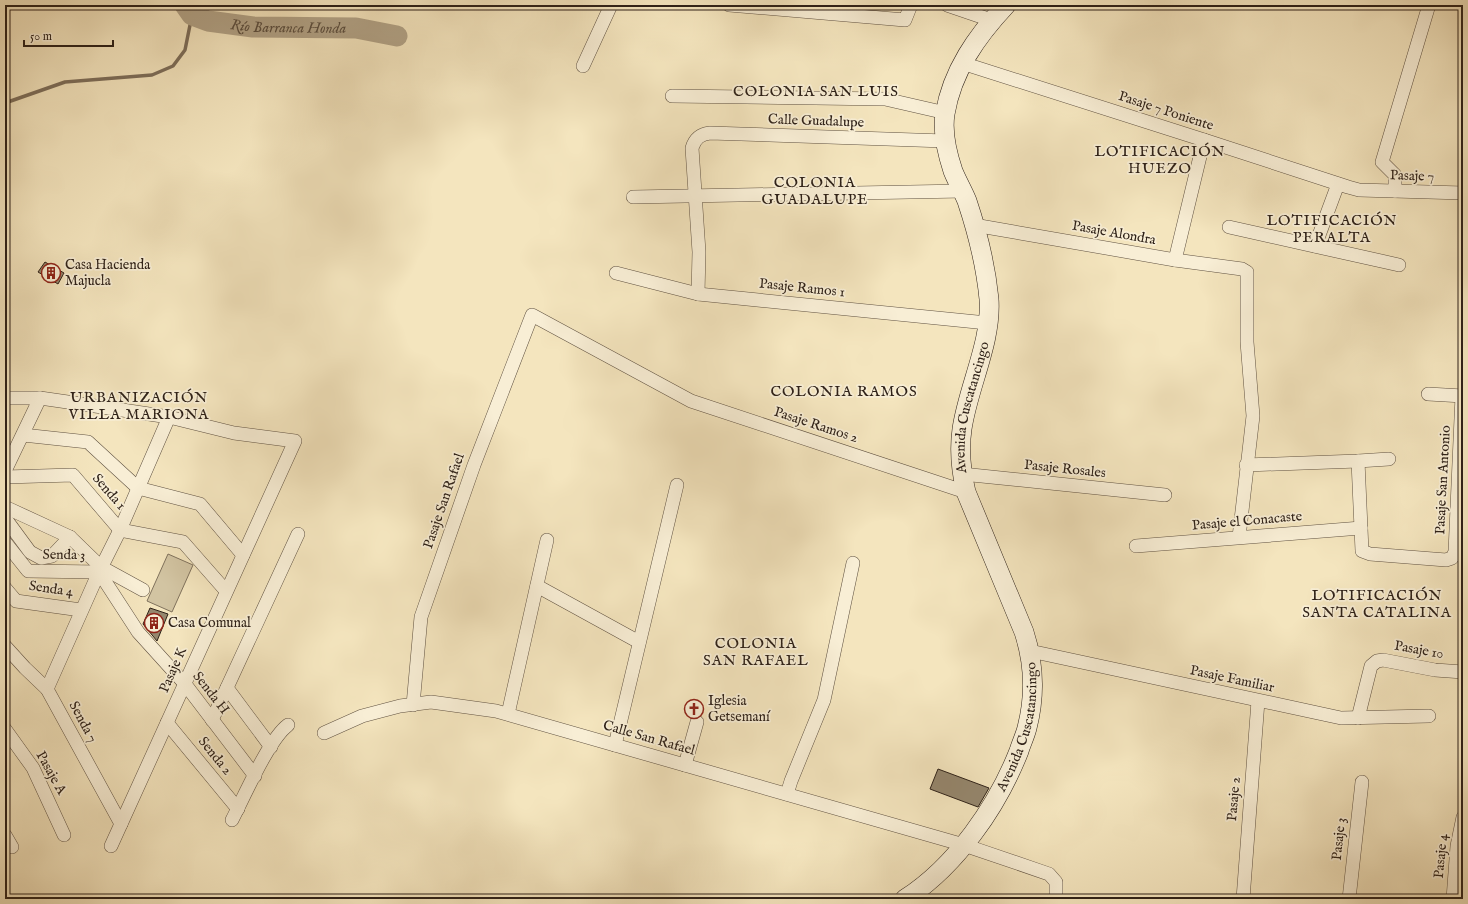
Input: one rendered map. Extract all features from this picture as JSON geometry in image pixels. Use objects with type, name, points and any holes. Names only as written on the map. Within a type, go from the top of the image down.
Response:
[{"type":"street","points":[[583,66],[611,5]]},
{"type":"street","points":[[729,5],[905,20],[911,5]]},
{"type":"street","points":[[947,5],[991,20]]},
{"type":"street","name":"Avenida Cuscatancingo","points":[[905,899],[935,875],[964,845],[995,801],[1012,767],[1027,729],[1033,688],[1030,651],[1024,632],[964,483],[960,454],[962,429],[979,365],[987,322],[989,299],[974,225],[963,191],[953,170],[945,141],[944,126],[951,89],[962,63],[975,40],[991,20],[1006,5]]},
{"type":"street","points":[[1395,191],[1395,175],[1382,162],[1429,5]]},
{"type":"street","name":"Pasaje 7 Poniente","points":[[962,63],[1359,190]]},
{"type":"street","points":[[672,96],[885,99],[946,113]]},
{"type":"street","name":"Calle Guadalupe","points":[[695,196],[692,148],[694,142],[702,134],[710,133],[945,141]]},
{"type":"street","points":[[1175,260],[1204,140]]},
{"type":"street","points":[[1315,246],[1338,184]]},
{"type":"street","name":"Pasaje 7","points":[[1359,190],[1463,194]]},
{"type":"street","points":[[633,197],[963,191]]},
{"type":"street","points":[[695,196],[699,252],[698,294]]},
{"type":"street","name":"Pasaje Alondra","points":[[974,225],[1175,260],[1242,268],[1247,272],[1246,342],[1253,416],[1246,465]]},
{"type":"street","points":[[1229,227],[1400,265]]},
{"type":"street","name":"Pasaje Ramos 1","points":[[616,273],[698,294],[987,322]]},
{"type":"street","name":"Pasaje Ramos 2","points":[[532,315],[691,401],[964,483]]},
{"type":"street","name":"Pasaje San Rafael","points":[[412,705],[421,617],[474,465],[532,315]]},
{"type":"street","points":[[1428,394],[1463,396]]},
{"type":"street","name":"Pasaje San Antonio","points":[[1361,528],[1362,551],[1370,554],[1446,560],[1452,558],[1455,552],[1460,498],[1463,396]]},
{"type":"street","points":[[5,398],[40,398],[169,417],[120,530],[81,610],[47,689]]},
{"type":"street","points":[[5,471],[40,398]]},
{"type":"street","name":"Pasaje K","points":[[111,846],[295,441],[234,432],[169,417]]},
{"type":"street","points":[[23,435],[88,442],[138,488],[200,504],[243,554]]},
{"type":"street","points":[[1239,537],[1246,465],[1389,459]]},
{"type":"street","points":[[1358,461],[1361,528]]},
{"type":"street","name":"Senda 1","points":[[5,476],[73,475],[120,530]]},
{"type":"street","name":"Pasaje Rosales","points":[[964,483],[1165,495]]},
{"type":"street","points":[[614,744],[677,484]]},
{"type":"street","points":[[5,507],[70,538],[100,570],[143,590]]},
{"type":"street","name":"Senda 3","points":[[5,518],[30,552],[36,556],[47,558],[52,556],[70,538]]},
{"type":"street","name":"Pasaje el Conacaste","points":[[1136,546],[1361,528]]},
{"type":"street","points":[[120,530],[183,542],[226,591]]},
{"type":"street","points":[[212,720],[298,534]]},
{"type":"street","points":[[508,714],[547,540]]},
{"type":"street","name":"Senda 3","points":[[5,542],[28,571],[100,570]]},
{"type":"street","points":[[788,794],[824,700],[853,563]]},
{"type":"street","name":"Senda H","points":[[100,570],[138,632],[184,684],[255,776]]},
{"type":"street","points":[[537,586],[639,642]]},
{"type":"street","name":"Senda 4","points":[[5,588],[16,601],[81,610]]},
{"type":"street","name":"Senda 7","points":[[5,646],[47,689],[121,824]]},
{"type":"street","name":"Pasaje Familiar","points":[[1030,651],[1341,718],[1429,716]]},
{"type":"street","name":"Pasaje 10","points":[[1358,718],[1371,666],[1377,661],[1383,660],[1435,670],[1463,672]]},
{"type":"street","points":[[227,688],[271,747]]},
{"type":"street","name":"Pasaje 2","points":[[1242,899],[1258,701]]},
{"type":"street","name":"Calle San Rafael","points":[[324,733],[362,716],[431,702],[496,711],[964,845]]},
{"type":"street","points":[[685,765],[697,722]]},
{"type":"street","name":"Senda 2","points":[[167,723],[235,815],[255,776]]},
{"type":"street","points":[[255,776],[271,747],[283,729],[288,725]]},
{"type":"street","name":"Pasaje A","points":[[5,729],[33,768],[64,835]]},
{"type":"street","name":"Pasaje 3","points":[[1350,899],[1362,782]]},
{"type":"street","name":"Pasaje 4","points":[[1453,899],[1456,846],[1463,817]]},
{"type":"street","points":[[5,835],[12,847]]},
{"type":"street","points":[[964,845],[1049,874],[1056,882],[1056,899]]},
{"type":"shaded area","points":[[168,554],[193,565],[172,612],[147,601]]},
{"type":"building","name":"Casa Hacienda Majucla","points":[[45,262],[64,273],[58,284],[38,272]]},
{"type":"building","name":"Casa Comunal","points":[[150,608],[168,614],[157,641],[143,624]]},
{"type":"building","points":[[938,769],[989,788],[978,807],[930,789]]},
{"type":"waterway","name":"Río Barranca Honda","points":[[185,5],[192,15],[208,21],[253,27],[356,28],[397,36]]},
{"type":"waterway","points":[[5,103],[65,82],[152,75],[173,66],[185,50],[192,15]]},
{"type":"place","name":"Casa Hacienda Majucla","points":[[51,273]]},
{"type":"place","name":"Casa Comunal","points":[[154,623]]},
{"type":"place","name":"Iglesia Getsemaní","points":[[694,709]]},
{"type":"district","name":"COLONIA SAN LUIS","points":[[816,91]]},
{"type":"district","name":"LOTIFICACIÓN HUEZO","points":[[1160,160]]},
{"type":"district","name":"COLONIA GUADALUPE","points":[[815,190]]},
{"type":"district","name":"LOTIFICACIÓN PERALTA","points":[[1332,228]]},
{"type":"district","name":"COLONIA RAMOS","points":[[844,391]]},
{"type":"district","name":"URBANIZACIÓN VILLA MARIONA","points":[[139,406]]},
{"type":"district","name":"LOTIFICACIÓN SANTA CATALINA","points":[[1377,604]]},
{"type":"district","name":"COLONIA SAN RAFAEL","points":[[756,652]]}]
